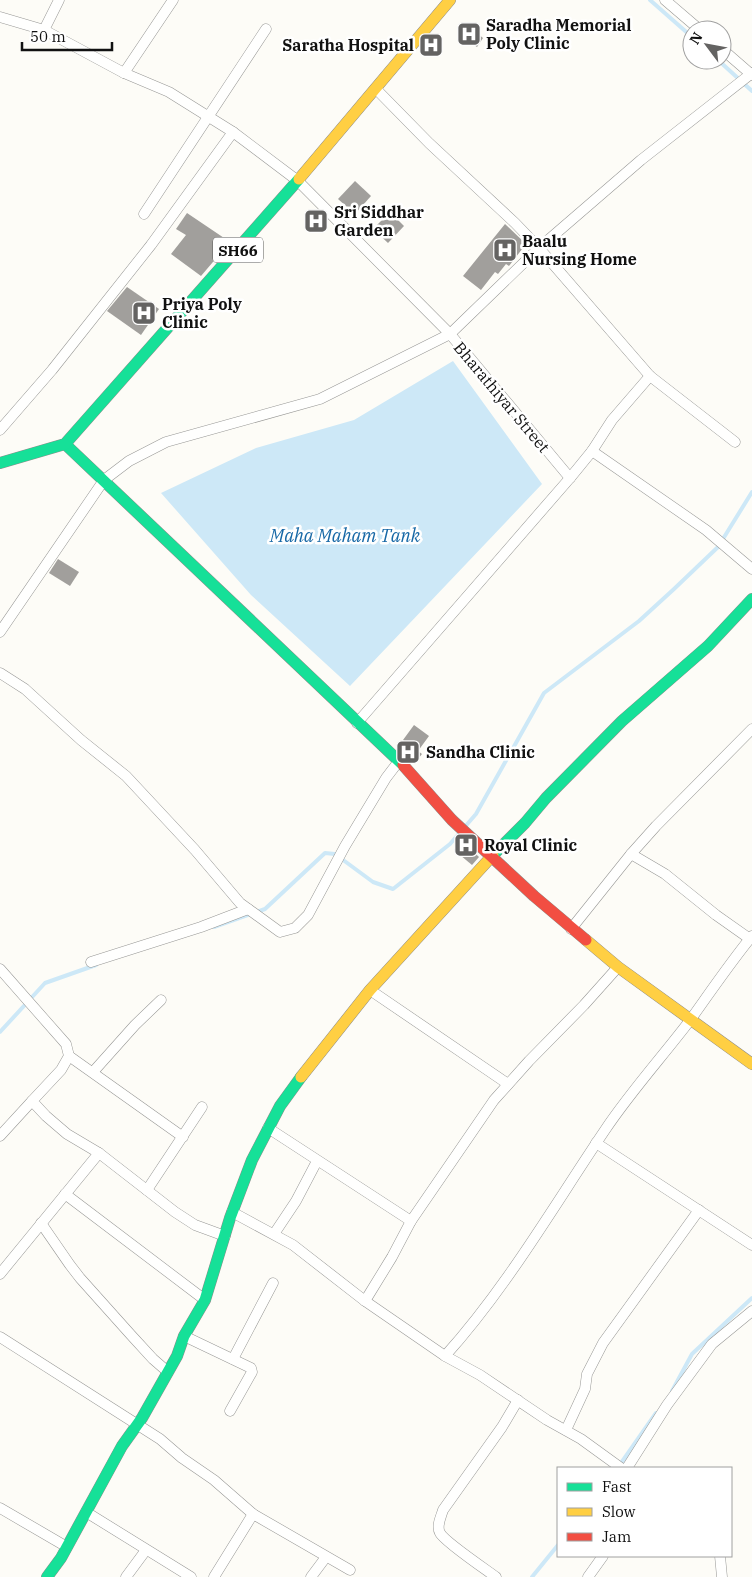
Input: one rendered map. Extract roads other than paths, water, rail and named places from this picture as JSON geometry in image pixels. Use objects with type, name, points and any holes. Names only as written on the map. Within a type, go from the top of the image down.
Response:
[{"type":"street","points":[[44,30],[59,0]]},
{"type":"street","points":[[124,73],[173,0]]},
{"type":"street","name":"SH66","points":[[65,444],[298,181],[450,0]]},
{"type":"street","points":[[665,0],[688,20]]},
{"type":"street","points":[[0,17],[44,30],[124,73],[169,92],[233,132],[298,181],[450,334],[539,248],[641,160],[750,75],[732,58]]},
{"type":"street","points":[[144,214],[266,30]]},
{"type":"street","points":[[376,89],[429,143],[515,223],[539,248],[650,376],[735,442]]},
{"type":"street","points":[[0,430],[52,370],[152,245],[233,132]]},
{"type":"street","name":"Bharathiyar Street","points":[[0,632],[104,480],[129,461],[166,442],[320,399],[450,334],[570,478]]},
{"type":"street","points":[[357,723],[570,478],[592,451],[612,420],[650,376]]},
{"type":"street","points":[[0,464],[65,444],[399,761],[452,820],[571,929],[618,967],[752,1064]]},
{"type":"street","points":[[592,451],[706,530],[752,569]]},
{"type":"street","points":[[47,1577],[67,1547],[122,1446],[137,1425],[168,1372],[184,1336],[204,1300],[232,1212],[252,1160],[280,1106],[297,1082],[370,990],[492,856],[525,824],[546,798],[622,721],[708,646],[752,599]]},
{"type":"street","points":[[0,673],[25,689],[81,740],[126,776],[244,906],[280,932],[295,928],[308,915],[345,846],[386,778],[399,761]]},
{"type":"street","points":[[571,929],[631,854],[697,783],[752,729]]},
{"type":"street","points":[[445,1356],[468,1330],[514,1270],[596,1143],[751,938],[716,915],[665,874],[631,854]]},
{"type":"street","points":[[91,962],[201,927],[244,906]]},
{"type":"street","points":[[365,1301],[389,1264],[411,1221],[494,1100],[584,1006],[618,967]]},
{"type":"street","points":[[0,969],[66,1044],[69,1056],[183,1137]]},
{"type":"street","points":[[370,990],[508,1084]]},
{"type":"street","points":[[93,1072],[135,1025],[161,1000]]},
{"type":"street","points":[[0,1136],[61,1070],[69,1056]]},
{"type":"street","points":[[32,1101],[67,1134],[98,1154],[195,1225],[224,1236]]},
{"type":"street","points":[[147,1190],[202,1107]]},
{"type":"street","points":[[268,1128],[411,1221]]},
{"type":"street","points":[[596,1143],[752,1245]]},
{"type":"street","points":[[0,1274],[98,1154]]},
{"type":"street","points":[[274,1234],[296,1201],[317,1161]]},
{"type":"street","points":[[66,1194],[204,1300]]},
{"type":"street","points":[[566,1430],[585,1389],[587,1374],[603,1342],[699,1210]]},
{"type":"street","points":[[232,1212],[274,1234],[319,1264],[365,1301],[445,1356],[480,1374],[581,1439],[620,1467]]},
{"type":"street","points":[[41,1223],[80,1278],[136,1341],[168,1372]]},
{"type":"street","points":[[233,1359],[273,1283]]},
{"type":"street","points":[[628,1467],[667,1405],[712,1344],[752,1311]]},
{"type":"street","points":[[184,1336],[249,1366],[252,1372],[230,1411]]},
{"type":"street","points":[[0,1337],[160,1439],[182,1458],[214,1480],[253,1514],[350,1570]]},
{"type":"street","points":[[496,1577],[446,1540],[439,1532],[439,1522],[443,1510],[502,1427],[518,1400]]},
{"type":"street","points":[[0,1508],[67,1547]]},
{"type":"street","points":[[86,1512],[185,1576]]},
{"type":"street","points":[[214,1577],[253,1514]]},
{"type":"street","points":[[126,1577],[146,1550]]},
{"type":"street","points":[[310,1577],[326,1557]]},
{"type":"street","points":[[588,1577],[602,1557]]},
{"type":"street","points":[[720,1557],[722,1577]]},
{"type":"water","name":"Maha Maham Tank","points":[[453,361],[542,484],[350,686],[251,595],[161,493],[256,448],[354,420]]},
{"type":"waterway","points":[[650,0],[682,28]]},
{"type":"waterway","points":[[729,70],[752,91]]},
{"type":"waterway","points":[[214,927],[265,909],[325,853],[335,854],[373,882],[393,889],[450,844],[476,814],[544,693],[639,621],[718,547],[752,492]]},
{"type":"waterway","points":[[0,1032],[45,983],[96,965]]},
{"type":"waterway","points":[[672,1391],[692,1354],[752,1298]]},
{"type":"waterway","points":[[619,1466],[656,1413]]},
{"type":"waterway","points":[[532,1577],[557,1546]]},
{"type":"place","name":"Saradha Memorial Poly Clinic","points":[[469,34]]},
{"type":"place","name":"Saratha Hospital","points":[[431,45]]},
{"type":"place","name":"Sri Siddhar Garden","points":[[316,221]]},
{"type":"place","name":"Baalu Nursing Home","points":[[505,250]]},
{"type":"place","name":"Priya Poly Clinic","points":[[144,313]]},
{"type":"place","name":"Sandha Clinic","points":[[408,752]]},
{"type":"place","name":"Royal Clinic","points":[[466,845]]}]
